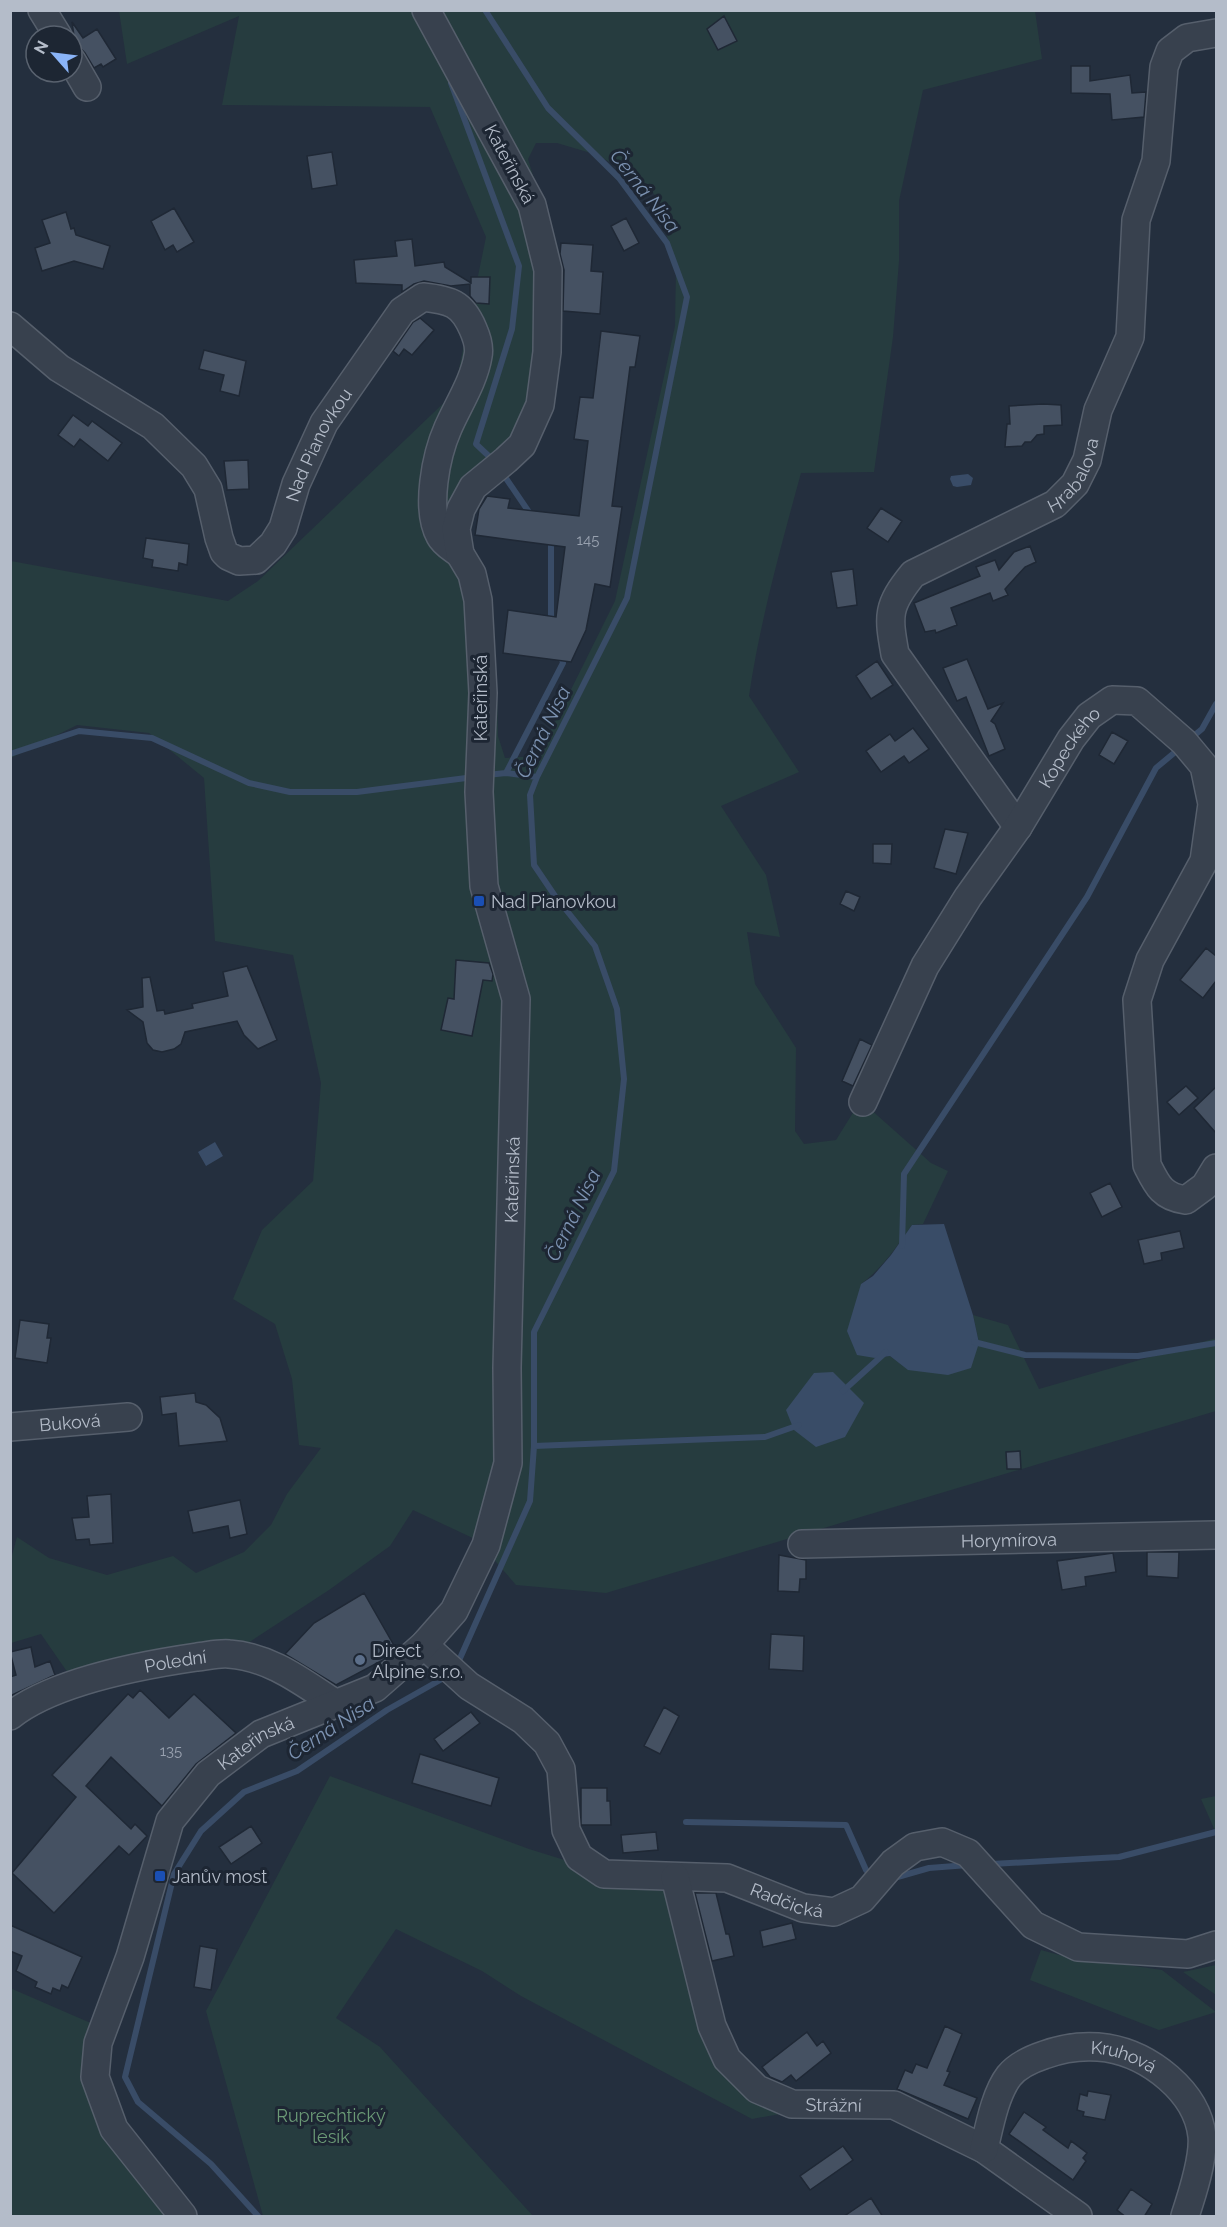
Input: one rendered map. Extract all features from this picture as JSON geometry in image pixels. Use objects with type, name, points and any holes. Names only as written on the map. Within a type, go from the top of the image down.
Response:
[{"type":"street","points":[[42,10],[51,24]]},
{"type":"street","name":"Kateřinská","points":[[183,2217],[114,2129],[96,2077],[98,2043],[130,1957],[170,1821],[208,1774],[261,1734],[375,1688],[433,1653],[486,1545],[508,1463],[507,1368],[516,999],[484,886],[479,792],[483,693],[478,600],[472,574],[460,554],[456,529],[461,508],[473,487],[522,444],[540,405],[547,352],[548,270],[532,205],[426,10]]},
{"type":"street","name":"Hrabalova","points":[[1018,827],[895,654],[889,622],[897,593],[913,573],[1055,504],[1075,484],[1087,460],[1098,410],[1130,337],[1136,220],[1156,161],[1164,67],[1170,51],[1187,38],[1216,33]]},
{"type":"street","points":[[84,82],[87,87]]},
{"type":"street","name":"Nad Pianovkou","points":[[10,326],[59,368],[153,426],[194,466],[208,489],[224,552],[239,561],[256,561],[273,544],[283,528],[296,484],[324,423],[402,311],[423,297],[442,299],[458,306],[467,316],[477,339],[478,355],[465,394],[447,431],[434,478],[433,507],[441,537],[460,554]]},
{"type":"street","name":"Kopeckého","points":[[863,1101],[925,966],[968,897],[1018,827],[1071,740],[1089,716],[1112,700],[1137,701],[1184,742],[1204,766],[1212,804],[1204,861],[1150,960],[1137,1000],[1147,1165],[1158,1187],[1172,1199],[1186,1200],[1205,1186],[1216,1168]]},
{"type":"street","name":"Buková","points":[[10,1427],[128,1417]]},
{"type":"street","name":"Horymírova","points":[[802,1545],[1216,1535]]},
{"type":"street","name":"Polední","points":[[10,1716],[69,1686],[153,1663],[228,1653],[275,1665],[336,1704]]},
{"type":"street","name":"Radčická","points":[[433,1653],[469,1686],[523,1720],[547,1743],[561,1769],[566,1830],[579,1857],[604,1874],[727,1878],[803,1908],[834,1912],[862,1899],[893,1863],[915,1847],[942,1842],[968,1853],[1033,1925],[1078,1947],[1188,1954],[1216,1945]]},
{"type":"street","name":"Strážní","points":[[675,1878],[712,2026],[727,2059],[757,2089],[792,2104],[894,2105],[984,2150],[1078,2217]]},
{"type":"street","name":"Kruhová","points":[[984,2150],[991,2113],[1009,2076],[1032,2059],[1062,2048],[1107,2048],[1141,2059],[1168,2077],[1192,2105],[1202,2136],[1197,2179],[1185,2217]]},
{"type":"green space","points":[[119,11],[1035,11],[1042,59],[923,90],[899,201],[899,261],[893,337],[874,472],[801,473],[759,640],[749,696],[799,772],[721,806],[766,875],[780,937],[747,932],[755,984],[796,1048],[795,1131],[804,1144],[836,1140],[864,1095],[869,1108],[931,1163],[948,1171],[923,1224],[912,1225],[895,1249],[861,1284],[875,1358],[890,1356],[909,1370],[979,1343],[973,1315],[1008,1325],[1039,1389],[1216,1338],[1216,1411],[606,1593],[516,1585],[477,1540],[413,1510],[390,1546],[329,1590],[245,1645],[70,1676],[41,1634],[11,1643],[11,1559],[17,1537],[49,1558],[107,1575],[173,1556],[196,1573],[244,1552],[271,1525],[287,1494],[321,1448],[299,1445],[292,1379],[275,1324],[233,1299],[262,1230],[313,1181],[321,1083],[293,955],[215,941],[204,778],[149,733],[77,725],[11,758],[11,561],[228,601],[258,581],[454,393],[486,237],[430,107],[222,105],[239,16],[127,64]],"holes":[[[536,143],[557,143],[594,154],[631,173],[655,195],[676,267],[675,326],[615,601],[538,756],[505,758],[498,736],[497,690],[488,605],[473,552],[467,516],[549,406],[535,182],[528,159]]]},
{"type":"green space","name":"Ruprechtický lesík","points":[[330,1776],[529,1849],[674,1894],[743,2090],[808,2109],[752,2119],[521,1996],[482,1971],[396,1929],[336,2018],[380,2047],[533,2216],[263,2216],[206,2011]]},
{"type":"green space","points":[[1216,1796],[1216,1833],[1201,1799]]},
{"type":"green space","points":[[1041,1950],[1059,1955],[1162,1970],[1216,2012],[1159,2030],[1030,1980]]},
{"type":"green space","points":[[1216,1965],[1216,1995],[1183,1972]]},
{"type":"green space","points":[[10,1988],[93,2024],[85,2043],[166,2216],[11,2216]]},
{"type":"water","points":[[968,474],[973,478],[971,485],[953,486],[951,476]]},
{"type":"water","points":[[215,1142],[223,1156],[206,1166],[198,1152]]},
{"type":"water","points":[[944,1224],[973,1315],[979,1343],[971,1368],[948,1375],[908,1370],[890,1356],[875,1358],[857,1355],[847,1331],[861,1284],[873,1276],[912,1225]]},
{"type":"water","points":[[833,1372],[864,1403],[845,1437],[816,1447],[794,1430],[786,1410],[814,1373]]},
{"type":"building","points":[[724,16],[737,41],[718,50],[707,29]]},
{"type":"building","points":[[97,29],[116,59],[103,67],[101,64],[94,68],[85,53],[84,37]]},
{"type":"building","points":[[1071,66],[1090,66],[1090,81],[1130,75],[1132,93],[1146,92],[1144,117],[1112,120],[1110,94],[1071,93]]},
{"type":"building","points":[[332,152],[337,185],[312,189],[307,156]]},
{"type":"building","points":[[174,208],[194,242],[177,252],[173,245],[165,250],[151,221]]},
{"type":"building","points":[[66,212],[71,229],[74,228],[76,235],[110,246],[103,269],[74,261],[42,271],[35,248],[50,243],[42,220]]},
{"type":"building","points":[[626,218],[639,243],[624,251],[611,226]]},
{"type":"building","points":[[412,239],[415,266],[444,262],[445,267],[471,283],[471,277],[490,277],[489,304],[476,303],[470,296],[470,284],[451,286],[424,281],[402,292],[402,285],[356,283],[354,260],[397,256],[395,241]]},
{"type":"building","points":[[561,243],[593,245],[591,271],[603,272],[600,314],[563,311],[564,270],[560,254]]},
{"type":"building","points":[[420,318],[434,330],[412,355],[404,349],[399,356],[393,351],[413,322]]},
{"type":"building","points":[[601,331],[640,336],[635,367],[630,367],[612,506],[622,507],[610,587],[595,584],[586,630],[571,662],[503,653],[508,610],[556,617],[565,547],[475,535],[479,509],[487,496],[510,499],[508,508],[579,516],[588,441],[574,439],[580,397],[593,398]]},
{"type":"building","points":[[204,350],[246,361],[239,396],[220,391],[224,375],[199,369]]},
{"type":"building","points":[[1061,405],[1062,425],[1044,426],[1044,434],[1037,435],[1031,442],[1025,442],[1022,446],[1005,447],[1007,424],[1010,424],[1009,406]]},
{"type":"building","points":[[73,415],[88,426],[92,421],[122,443],[108,461],[80,439],[74,447],[58,435]]},
{"type":"building","points":[[248,460],[249,489],[227,490],[224,461]]},
{"type":"building","points":[[881,508],[902,521],[888,542],[867,528]]},
{"type":"building","points":[[146,538],[189,544],[187,565],[179,563],[178,571],[152,567],[153,560],[143,558]]},
{"type":"building","points":[[1030,546],[1036,562],[1025,567],[1005,589],[1008,595],[993,601],[990,593],[951,608],[957,625],[936,633],[935,630],[925,632],[914,603],[980,576],[976,567],[995,560],[999,570],[1014,552]]},
{"type":"building","points":[[853,569],[857,605],[837,608],[831,572]]},
{"type":"building","points":[[967,659],[988,709],[1003,703],[991,721],[995,724],[1005,749],[989,756],[966,697],[957,701],[943,668]]},
{"type":"building","points":[[877,661],[893,685],[871,699],[856,676]]},
{"type":"building","points":[[913,728],[929,749],[909,763],[904,756],[881,772],[866,751],[890,734],[895,741]]},
{"type":"building","points":[[1112,732],[1128,741],[1114,764],[1099,755]]},
{"type":"building","points":[[945,829],[968,833],[956,874],[934,868]]},
{"type":"building","points":[[873,844],[892,844],[891,864],[873,863]]},
{"type":"building","points":[[846,891],[860,897],[854,911],[840,904]]},
{"type":"building","points":[[1206,948],[1216,956],[1216,981],[1203,998],[1180,980]]},
{"type":"building","points":[[456,960],[489,963],[493,974],[492,981],[483,980],[472,1036],[441,1030],[448,998],[454,999]]},
{"type":"building","points":[[247,966],[277,1040],[258,1049],[244,1035],[237,1021],[185,1032],[181,1044],[174,1049],[162,1052],[153,1050],[147,1043],[143,1022],[127,1010],[143,1007],[142,978],[150,977],[157,1011],[164,1010],[165,1014],[193,1008],[192,1004],[228,996],[223,972]]},
{"type":"building","points":[[860,1039],[872,1045],[853,1086],[842,1081]]},
{"type":"building","points":[[1186,1086],[1198,1098],[1179,1115],[1167,1102]]},
{"type":"building","points":[[1216,1087],[1216,1133],[1194,1108]]},
{"type":"building","points":[[1110,1183],[1122,1207],[1102,1217],[1090,1193]]},
{"type":"building","points":[[1180,1231],[1184,1248],[1161,1253],[1162,1260],[1144,1264],[1138,1240]]},
{"type":"building","points":[[20,1320],[49,1324],[47,1338],[51,1338],[47,1363],[15,1358]]},
{"type":"building","points":[[195,1393],[196,1402],[206,1405],[220,1418],[227,1441],[179,1446],[176,1413],[162,1415],[160,1397]]},
{"type":"building","points":[[1020,1451],[1021,1469],[1007,1469],[1006,1452]]},
{"type":"building","points":[[111,1494],[113,1543],[90,1545],[89,1539],[76,1540],[72,1518],[89,1517],[87,1496]]},
{"type":"building","points":[[240,1500],[247,1534],[230,1538],[228,1526],[193,1533],[188,1511]]},
{"type":"building","points":[[1147,1552],[1179,1552],[1178,1578],[1147,1576]]},
{"type":"building","points":[[1113,1553],[1116,1572],[1085,1577],[1086,1586],[1062,1590],[1057,1561]]},
{"type":"building","points":[[779,1555],[806,1560],[806,1579],[800,1579],[799,1592],[778,1591]]},
{"type":"building","points":[[364,1593],[396,1649],[383,1660],[336,1685],[285,1654],[314,1623]]},
{"type":"building","points":[[771,1634],[804,1636],[803,1671],[769,1669]]},
{"type":"building","points":[[31,1647],[35,1667],[50,1661],[55,1675],[10,1696],[10,1677],[16,1675],[10,1652]]},
{"type":"building","points":[[140,1690],[169,1718],[194,1694],[236,1733],[196,1764],[162,1806],[111,1757],[86,1786],[131,1829],[135,1824],[147,1836],[129,1855],[119,1846],[54,1913],[12,1873],[76,1797],[52,1775],[128,1694],[133,1698]]},
{"type":"building","points":[[664,1707],[679,1716],[660,1754],[644,1746]]},
{"type":"building","points":[[471,1712],[480,1723],[443,1751],[434,1739]]},
{"type":"building","points":[[420,1754],[499,1778],[491,1806],[412,1783]]},
{"type":"building","points":[[581,1788],[607,1788],[611,1825],[581,1825]]},
{"type":"building","points":[[251,1826],[262,1843],[231,1864],[219,1847]]},
{"type":"building","points":[[656,1832],[658,1850],[623,1853],[621,1835]]},
{"type":"building","points":[[695,1893],[716,1893],[734,1956],[712,1961]]},
{"type":"building","points":[[792,1923],[796,1939],[763,1947],[760,1931]]},
{"type":"building","points":[[10,1925],[82,1957],[68,1988],[62,1985],[60,1991],[53,1988],[51,1994],[35,1987],[37,1982],[16,1971],[22,1956],[10,1951]]},
{"type":"building","points":[[200,1946],[217,1949],[211,1990],[194,1987]]},
{"type":"building","points":[[945,2026],[962,2034],[947,2071],[950,2072],[944,2085],[977,2098],[968,2119],[897,2089],[905,2070],[912,2073],[916,2064],[927,2068]]},
{"type":"building","points":[[807,2032],[817,2046],[823,2041],[831,2053],[796,2081],[791,2075],[782,2082],[770,2077],[762,2067]]},
{"type":"building","points":[[1088,2091],[1111,2095],[1105,2120],[1083,2116],[1084,2112],[1077,2110],[1080,2094],[1087,2096]]},
{"type":"building","points":[[1024,2112],[1046,2127],[1043,2130],[1068,2148],[1071,2141],[1087,2153],[1083,2158],[1086,2161],[1073,2180],[1009,2134]]},
{"type":"building","points":[[843,2146],[853,2160],[810,2190],[800,2176]]},
{"type":"building","points":[[1131,2189],[1152,2204],[1144,2217],[1126,2217],[1117,2210]]},
{"type":"building","points":[[871,2198],[883,2217],[843,2217]]},
{"type":"waterway","name":"Černá Nisa","points":[[457,1665],[530,1501],[534,1446],[534,1332],[614,1171],[624,1079],[617,1009],[595,946],[555,896],[534,865],[530,795],[627,598],[687,297],[667,243],[619,178],[548,108],[485,10]]},
{"type":"waterway","points":[[451,83],[519,266],[512,329],[476,444],[494,461]]},
{"type":"waterway","points":[[501,471],[531,515]]},
{"type":"waterway","points":[[548,538],[551,543],[551,623]]},
{"type":"waterway","points":[[506,773],[563,663],[561,655]]},
{"type":"waterway","points":[[1190,739],[1202,729],[1216,704]]},
{"type":"waterway","points":[[10,754],[79,731],[152,738],[249,783],[290,792],[357,792],[474,777]]},
{"type":"waterway","points":[[902,1246],[904,1174],[1087,897],[1156,768],[1180,748]]},
{"type":"waterway","points":[[487,775],[506,773],[537,777]]},
{"type":"waterway","points":[[974,1342],[1025,1355],[1138,1356],[1216,1343]]},
{"type":"waterway","points":[[843,1391],[886,1352]]},
{"type":"waterway","points":[[534,1446],[765,1437],[799,1425]]},
{"type":"waterway","name":"Černá Nisa","points":[[258,2216],[211,2164],[138,2102],[125,2077],[174,1874],[201,1831],[244,1792],[297,1771],[387,1710],[449,1675]]},
{"type":"waterway","points":[[686,1822],[846,1825],[866,1870]]},
{"type":"waterway","points":[[992,1864],[1119,1857],[1216,1832]]},
{"type":"waterway","points":[[894,1878],[929,1868],[968,1865]]},
{"type":"place","name":"Nad Pianovkou","points":[[479,901]]},
{"type":"place","name":"Direct Alpine s.r.o.","points":[[360,1660]]},
{"type":"place","name":"Janův most","points":[[160,1876]]}]
